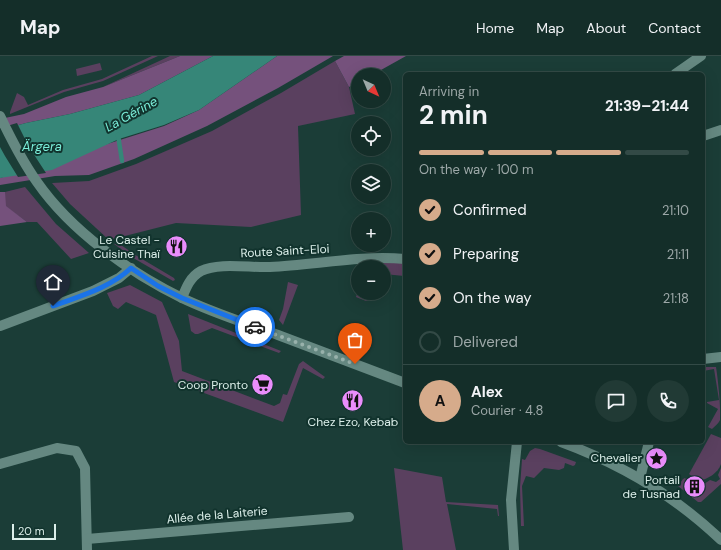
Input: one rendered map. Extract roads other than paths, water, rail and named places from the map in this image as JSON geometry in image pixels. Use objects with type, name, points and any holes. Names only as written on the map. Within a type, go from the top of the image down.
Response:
[{"type":"street","points":[[677,72],[700,56]]},
{"type":"street","points":[[0,116],[22,161],[44,192],[67,217],[110,255],[158,286],[202,307],[403,382]]},
{"type":"street","points":[[705,135],[721,130]]},
{"type":"street","name":"Route Saint-Eloi","points":[[182,298],[188,283],[195,274],[202,270],[216,267],[270,267],[384,257],[403,259]]},
{"type":"street","points":[[0,326],[93,291],[119,278],[131,268]]},
{"type":"street","points":[[705,359],[721,357]]},
{"type":"street","points":[[514,550],[511,500],[517,444]]},
{"type":"street","points":[[567,444],[611,462],[640,478],[684,507],[721,540]]},
{"type":"street","points":[[640,478],[648,444]]},
{"type":"street","points":[[0,464],[57,448],[76,450],[85,468],[87,550]]},
{"type":"street","name":"Allée de la Laiterie","points":[[87,539],[349,517]]},
{"type":"water","name":"Ärgera","points":[[213,56],[277,56],[199,110],[164,125],[119,139],[52,170],[0,178],[0,130],[70,114],[139,95]]},
{"type":"waterway","name":"La Gérine","points":[[118,135],[122,161]]},
{"type":"place","name":"Le Castel - Cuisine Thaï","points":[[176,247]]},
{"type":"place","name":"Coop Pronto","points":[[263,385]]},
{"type":"place","name":"Chez Ezo, Kebab","points":[[353,401]]},
{"type":"place","name":"Chevalier","points":[[657,458]]},
{"type":"place","name":"Portail de Tusnad","points":[[695,487]]}]
